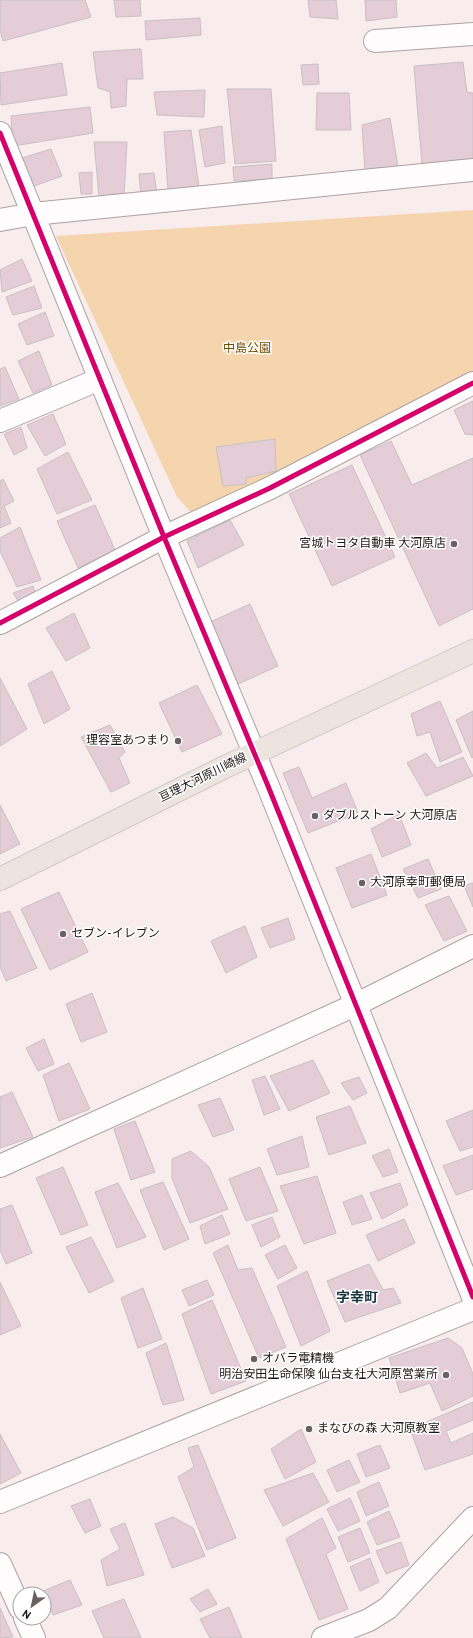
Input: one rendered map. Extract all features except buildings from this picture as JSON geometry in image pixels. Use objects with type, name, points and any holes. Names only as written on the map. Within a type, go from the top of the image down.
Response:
[{"type":"main road","name":"亘理大河原川崎線","points":[[0,879],[254,753],[473,651]]},
{"type":"street","points":[[375,41],[473,34]]},
{"type":"street","points":[[0,133],[242,728],[254,753],[473,1297]]},
{"type":"street","points":[[0,220],[33,214],[473,170]]},
{"type":"street","points":[[0,421],[100,379]]},
{"type":"street","points":[[0,623],[164,537],[270,488],[473,383]]},
{"type":"street","points":[[0,1166],[355,1004],[473,946]]},
{"type":"street","points":[[0,1502],[473,1309]]},
{"type":"street","points":[[323,1638],[369,1620],[388,1608],[473,1518]]},
{"type":"street","points":[[0,1564],[12,1590]]},
{"type":"street","points":[[29,1626],[34,1638]]},
{"type":"green space","name":"中島公園","points":[[473,210],[473,374],[195,517],[177,497],[56,236]]},
{"type":"cycle path","points":[[0,133],[164,537],[268,786],[473,1297]]},
{"type":"cycle path","points":[[0,623],[164,537],[270,488],[473,383]]},
{"type":"place","name":"宮城トヨタ自動車 大河原店","points":[[454,544]]},
{"type":"place","name":"理容室あつまり","points":[[178,741]]},
{"type":"place","name":"ダブルストーン 大河原店","points":[[315,816]]},
{"type":"place","name":"大河原幸町郵便局","points":[[362,883]]},
{"type":"place","name":"セブン-イレブン","points":[[63,934]]},
{"type":"place","name":"オバラ電精機","points":[[254,1359]]},
{"type":"place","name":"明治安田生命保険 仙台支社大河原営業所","points":[[446,1375]]},
{"type":"place","name":"まなびの森 大河原教室","points":[[309,1429]]},
{"type":"district","name":"字幸町","points":[[357,1298]]}]
